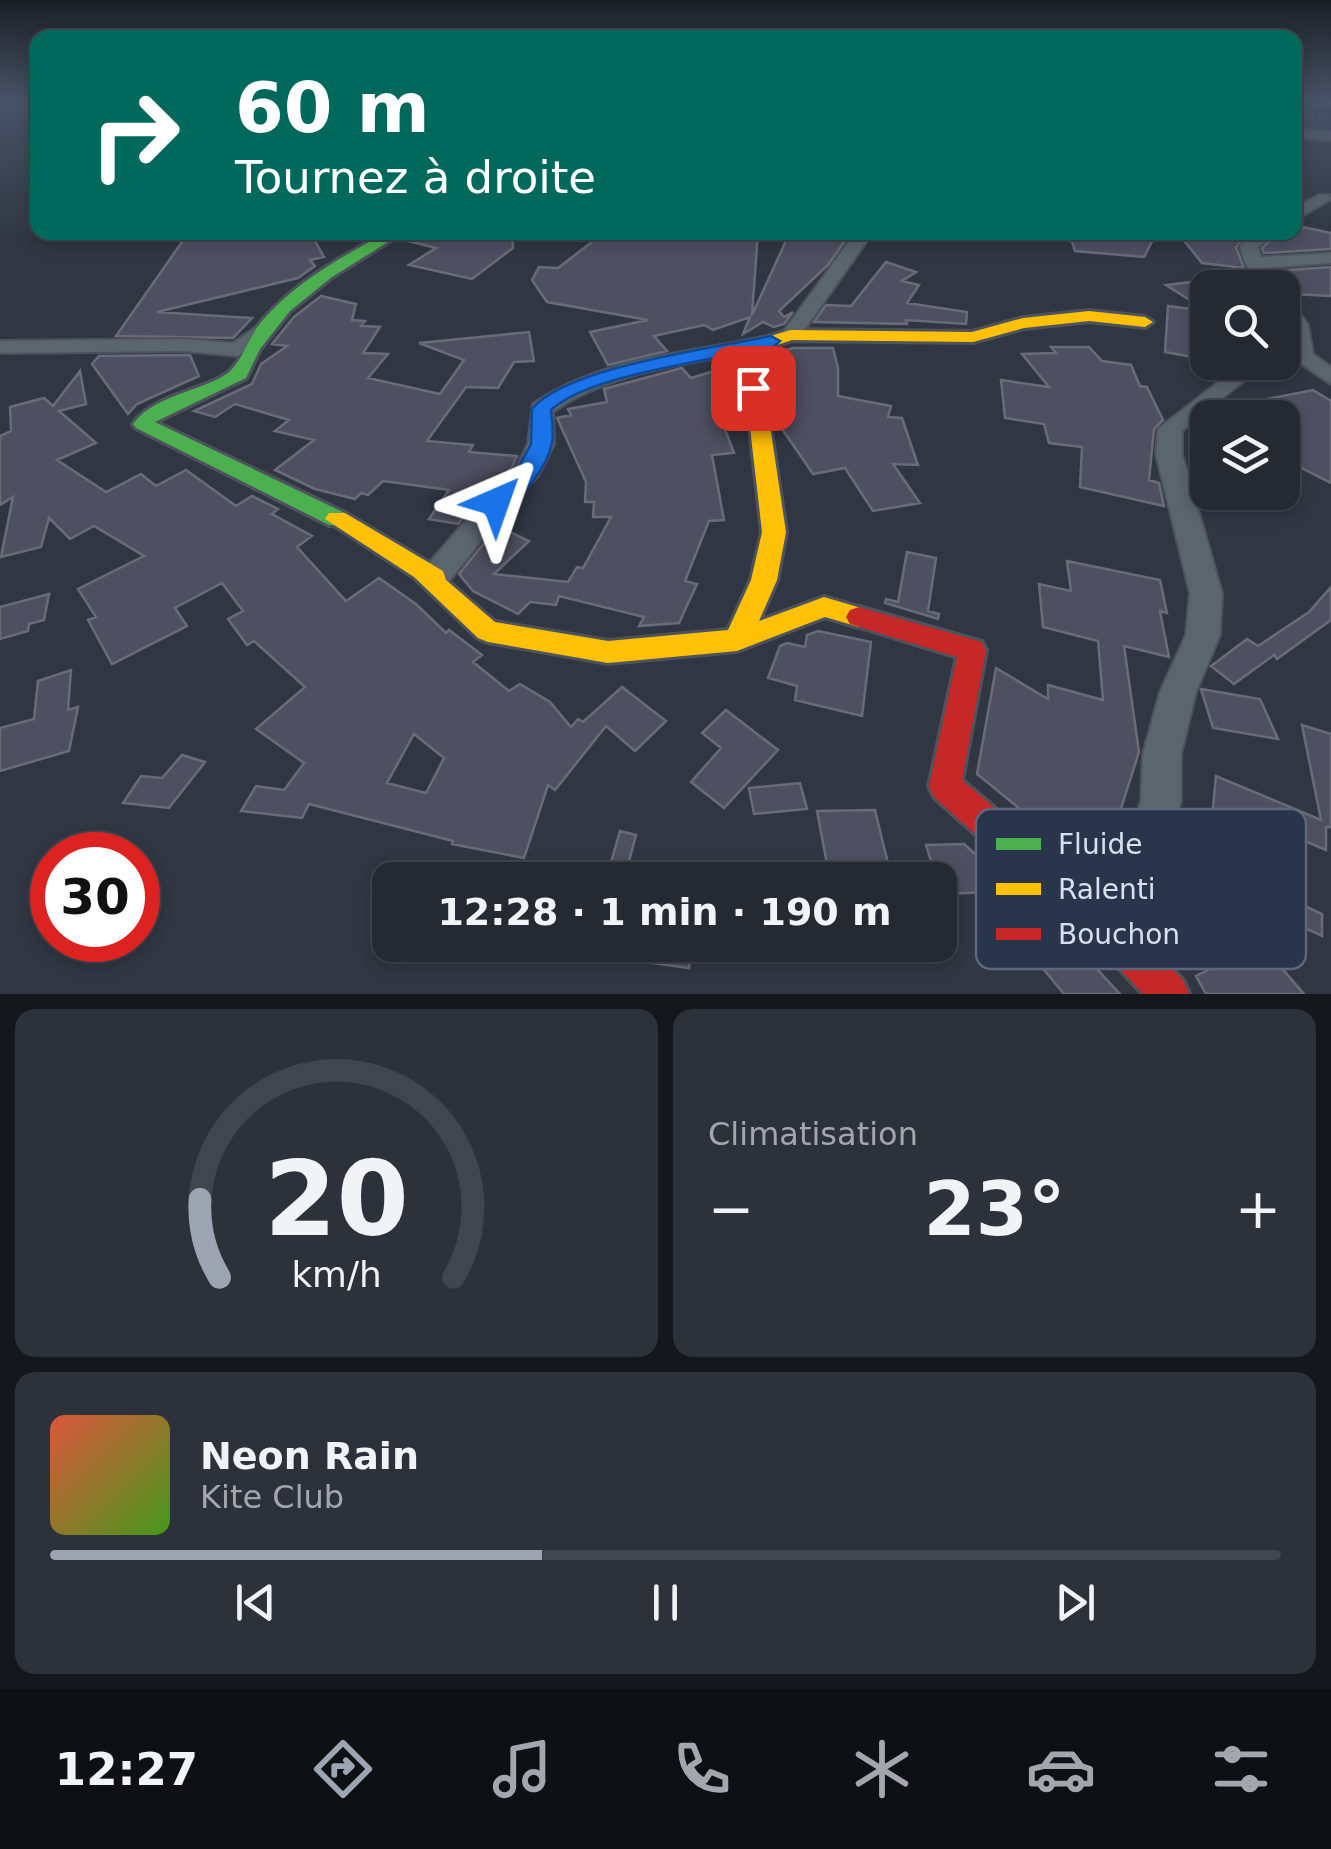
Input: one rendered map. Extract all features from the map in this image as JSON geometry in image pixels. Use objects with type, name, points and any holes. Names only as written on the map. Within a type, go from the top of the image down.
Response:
[{"type":"street","points":[[1302,211],[1324,198]]},
{"type":"street","points":[[385,240],[301,290],[244,353],[239,374],[151,414],[144,424],[351,526],[434,578]]},
{"type":"street","points":[[737,640],[764,580],[774,532],[751,358],[781,338],[859,240]]},
{"type":"street","points":[[1256,240],[1249,246],[1259,270]]},
{"type":"street","points":[[1254,263],[1331,258]]},
{"type":"street","points":[[434,578],[496,502],[526,476],[541,444],[542,409],[558,393],[598,380],[781,338],[972,337],[1023,323],[1090,316],[1146,322]]},
{"type":"street","points":[[0,347],[184,345],[238,350],[272,321]]},
{"type":"street","points":[[1300,362],[1331,376]]},
{"type":"street","points":[[1159,809],[1162,754],[1174,708],[1204,634],[1206,594],[1168,454],[1170,429],[1231,380]]},
{"type":"street","points":[[434,578],[426,577],[488,632],[608,652],[737,640],[824,607],[972,650],[944,786],[976,814]]},
{"type":"street","points":[[1145,969],[1169,994]]},
{"type":"building","points":[[1302,228],[1331,233],[1331,249],[1264,253],[1262,248],[1270,240],[1302,240]]},
{"type":"building","points":[[183,240],[314,240],[324,257],[310,260],[315,266],[298,278],[157,312],[252,318],[233,338],[116,336]]},
{"type":"building","points":[[404,240],[512,240],[513,248],[472,279],[409,265],[436,248]]},
{"type":"building","points":[[595,240],[757,240],[752,315],[786,240],[846,240],[828,265],[779,311],[784,317],[793,312],[784,324],[774,327],[763,322],[743,334],[750,317],[713,330],[704,325],[654,336],[667,351],[608,365],[590,332],[648,320],[547,302],[532,280],[539,267],[558,268]]},
{"type":"building","points":[[1072,240],[1153,240],[1144,257],[1075,251]]},
{"type":"building","points":[[1183,240],[1243,240],[1236,247],[1244,268],[1202,263]]},
{"type":"building","points":[[886,262],[916,272],[902,281],[919,285],[907,303],[967,312],[966,324],[906,320],[907,324],[814,322],[826,305],[851,306]]},
{"type":"building","points":[[1331,267],[1331,296],[1300,294],[1300,270],[1288,270]]},
{"type":"building","points":[[1190,282],[1190,300],[1166,285]]},
{"type":"building","points":[[321,296],[356,304],[352,320],[365,321],[361,326],[380,327],[363,353],[388,354],[368,378],[440,394],[464,360],[419,343],[529,332],[534,361],[514,362],[498,388],[466,387],[427,441],[473,445],[469,452],[517,456],[511,469],[487,488],[458,524],[429,519],[449,490],[383,481],[368,495],[361,493],[355,499],[315,489],[275,470],[314,440],[275,431],[289,420],[235,404],[215,417],[194,411],[252,384],[261,364],[287,346],[272,344],[294,317]]},
{"type":"building","points":[[1168,306],[1190,309],[1190,357],[1165,352]]},
{"type":"building","points":[[1051,347],[1089,347],[1102,361],[1131,365],[1140,386],[1147,387],[1163,420],[1154,429],[1149,480],[1159,483],[1164,506],[1080,487],[1082,447],[1049,443],[1044,424],[1005,418],[1001,380],[1049,387],[1022,354],[1056,353]]},
{"type":"building","points":[[793,348],[833,348],[838,396],[891,406],[888,417],[902,418],[918,465],[893,464],[920,503],[873,511],[845,468],[813,474],[780,426],[775,391],[781,352]]},
{"type":"building","points":[[190,355],[199,376],[137,404],[128,414],[92,364],[99,356]]},
{"type":"building","points":[[682,368],[691,378],[714,371],[736,392],[739,426],[724,427],[734,453],[712,455],[724,520],[709,521],[685,581],[697,584],[679,623],[639,626],[644,617],[559,596],[556,605],[530,602],[518,614],[473,591],[459,574],[498,526],[529,541],[494,574],[568,582],[577,567],[583,568],[611,517],[593,517],[594,502],[585,502],[586,482],[557,418],[571,415],[568,409],[607,402],[604,389]]},
{"type":"building","points":[[80,371],[86,404],[59,411],[96,443],[57,460],[106,492],[141,474],[156,486],[186,470],[236,506],[252,496],[278,509],[272,514],[312,536],[297,547],[346,601],[379,578],[416,604],[446,633],[449,630],[482,655],[473,662],[509,691],[520,684],[550,702],[571,727],[578,719],[583,722],[622,687],[666,721],[635,751],[606,726],[555,790],[548,785],[524,858],[452,844],[453,841],[309,804],[302,818],[241,811],[256,786],[284,790],[304,763],[256,729],[305,687],[254,641],[247,645],[228,619],[243,611],[222,583],[175,608],[187,626],[112,664],[88,620],[96,617],[78,589],[144,556],[94,526],[70,539],[49,518],[41,547],[1,557],[13,497],[0,505],[0,436],[11,431],[10,407],[44,398],[53,406]],"holes":[[[414,734],[444,758],[426,793],[387,783]]]},
{"type":"building","points":[[1313,390],[1331,401],[1331,483],[1300,467],[1300,400],[1262,400]]},
{"type":"building","points":[[907,552],[936,558],[928,611],[939,614],[938,619],[885,603],[886,599],[898,602]]},
{"type":"building","points":[[1067,561],[1160,580],[1167,613],[1160,611],[1169,657],[1124,646],[1139,752],[1121,809],[1020,809],[977,774],[996,668],[1048,699],[1048,685],[1103,700],[1098,641],[1043,627],[1039,584],[1071,591]]},
{"type":"building","points":[[1331,587],[1331,620],[1277,659],[1274,655],[1234,684],[1211,666],[1247,639],[1258,646],[1309,612]]},
{"type":"building","points":[[49,594],[44,620],[29,624],[28,631],[0,639],[0,607]]},
{"type":"building","points":[[818,631],[871,642],[862,716],[795,700],[797,686],[768,678],[780,646],[787,643],[805,647],[807,635]]},
{"type":"building","points":[[71,670],[68,710],[78,707],[69,751],[0,771],[0,728],[34,719],[38,681]]},
{"type":"building","points":[[1201,689],[1260,699],[1278,739],[1213,728]]},
{"type":"building","points":[[726,710],[778,750],[724,808],[691,782],[721,748],[702,733]]},
{"type":"building","points":[[1302,725],[1331,734],[1331,827],[1326,827],[1326,850],[1306,842],[1306,814],[1321,820]]},
{"type":"building","points":[[182,755],[205,762],[169,808],[123,803],[141,776],[162,778]]},
{"type":"building","points":[[1216,776],[1295,809],[1213,809]]},
{"type":"building","points":[[800,783],[807,809],[754,814],[749,788]]},
{"type":"building","points":[[875,810],[888,862],[827,862],[817,811]]},
{"type":"building","points":[[620,831],[636,835],[629,862],[611,862]]},
{"type":"building","points":[[964,844],[976,855],[976,893],[957,893],[957,862],[931,862],[926,845]]},
{"type":"building","points":[[1306,907],[1322,914],[1322,936],[1306,928]]},
{"type":"building","points":[[644,962],[690,962],[689,968]]},
{"type":"building","points":[[1043,969],[1097,969],[1120,994],[1064,994]]},
{"type":"building","points":[[1210,969],[1283,969],[1304,994],[1206,994],[1196,976]]},
{"type":"traffic: fast","points":[[337,519],[143,424],[151,414],[239,374],[251,349],[285,307],[327,274],[384,240]]},
{"type":"traffic: slow","points":[[737,640],[764,580],[774,532],[751,358],[771,341],[791,335],[973,337],[1023,323],[1089,316],[1145,322]]},
{"type":"traffic: slow","points":[[337,519],[434,578],[426,577],[488,631],[608,652],[737,640],[824,607],[859,617]]},
{"type":"traffic: jam","points":[[859,617],[972,650],[945,786],[976,813]]},
{"type":"traffic: jam","points":[[1145,969],[1169,994]]},
{"type":"route","points":[[496,502],[526,476],[541,444],[542,409],[558,393],[598,380],[771,341],[751,358],[753,388]]}]
